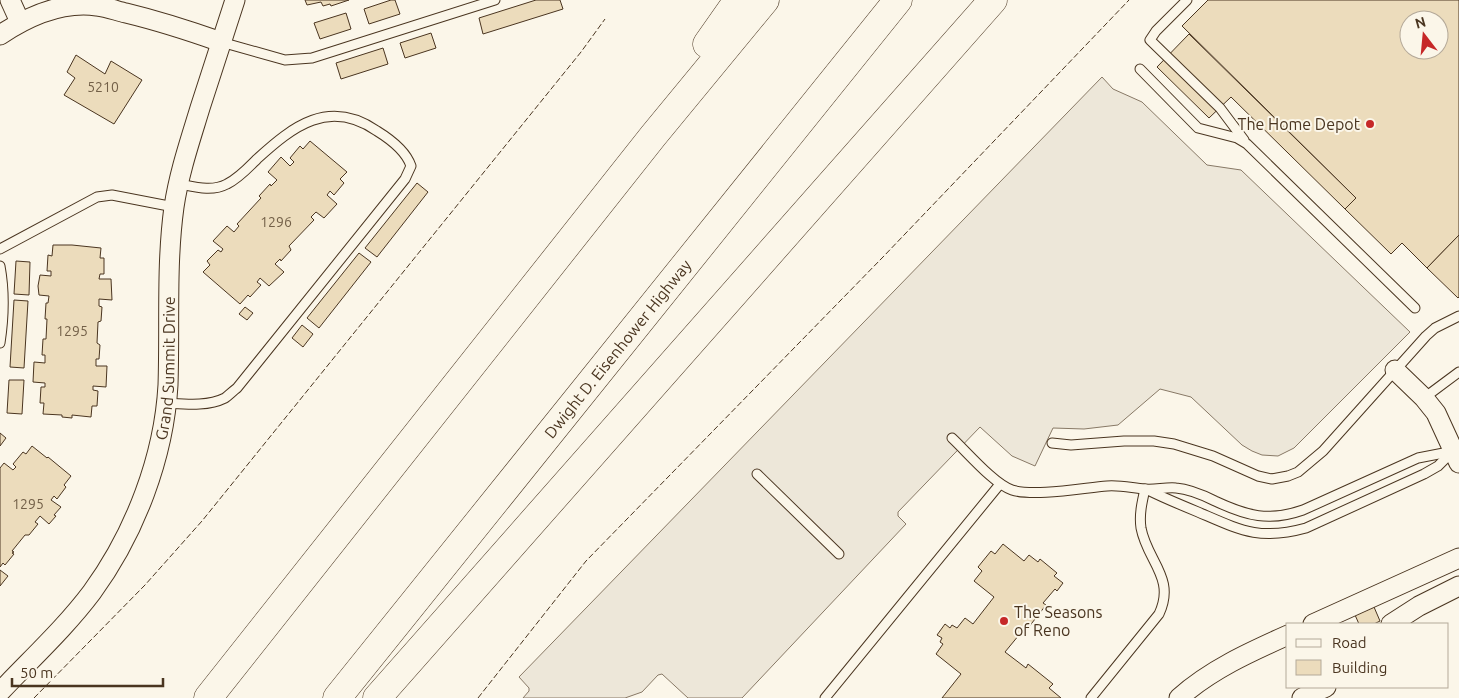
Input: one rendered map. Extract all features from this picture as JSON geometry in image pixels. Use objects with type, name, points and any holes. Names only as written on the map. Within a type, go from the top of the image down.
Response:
[{"type":"highway","points":[[653,136],[698,58],[738,0]]},
{"type":"highway","points":[[208,698],[653,136],[765,0]]},
{"type":"highway","name":"Dwight D. Eisenhower Highway","points":[[337,698],[898,0]]},
{"type":"highway","points":[[377,698],[993,0]]},
{"type":"street","points":[[10,0],[20,22]]},
{"type":"street","name":"Grand Summit Drive","points":[[0,692],[65,625],[92,591],[115,556],[135,517],[152,472],[162,431],[168,387],[170,256],[174,207],[183,162],[235,0]]},
{"type":"street","points":[[0,36],[20,22],[39,14],[68,7],[96,6],[160,21],[222,42]]},
{"type":"street","points":[[1395,370],[1424,398],[1436,413],[1456,457]]},
{"type":"street","points":[[1318,623],[1334,620],[1459,558]]},
{"type":"street","points":[[1393,623],[1419,606],[1459,586]]},
{"type":"street","points":[[1179,698],[1188,690],[1226,666],[1286,636]]},
{"type":"street","points":[[1302,698],[1324,688]]},
{"type":"lane","points":[[222,42],[285,60],[312,58],[495,0]]},
{"type":"lane","points":[[1186,0],[1156,31],[1150,40],[1220,108],[1247,144],[1415,308]]},
{"type":"lane","points":[[1140,69],[1198,128],[1237,138],[1247,144]]},
{"type":"lane","points":[[166,403],[196,404],[211,402],[225,398],[237,388],[405,179],[411,166],[403,152],[370,126],[347,118],[329,116],[299,125],[278,140],[227,184],[209,189],[179,184]]},
{"type":"lane","points":[[0,249],[97,197],[112,195],[174,207]]},
{"type":"lane","points":[[0,266],[3,282],[4,313],[0,343]]},
{"type":"lane","points":[[1052,443],[1071,445],[1154,441],[1174,444],[1213,456],[1258,476],[1272,479],[1288,476],[1304,468],[1323,451],[1435,328],[1459,316]]},
{"type":"lane","points":[[1424,398],[1459,372]]},
{"type":"lane","points":[[952,438],[1000,484],[1012,490],[1024,492],[1108,486],[1128,486],[1145,489],[1175,488],[1188,490],[1243,513],[1280,517],[1303,510],[1418,458],[1456,457]]},
{"type":"lane","points":[[1145,489],[1235,529],[1252,533],[1272,534],[1306,528],[1424,474],[1456,457]]},
{"type":"lane","points":[[757,474],[839,554]]},
{"type":"lane","points":[[826,698],[1000,484]]},
{"type":"lane","points":[[1091,698],[1159,614],[1164,604],[1164,582],[1144,539],[1141,527],[1140,514],[1145,489]]},
{"type":"shaded area","points":[[1102,77],[1113,89],[1142,102],[1207,165],[1241,170],[1410,332],[1294,448],[1278,456],[1262,455],[1252,451],[1242,445],[1191,397],[1160,389],[1118,425],[1084,429],[1053,428],[1035,466],[1012,456],[980,427],[898,512],[898,516],[906,524],[742,698],[688,698],[662,674],[658,675],[642,692],[625,698],[523,698],[529,691],[529,688],[519,677]]},
{"type":"building","points":[[305,0],[349,0],[331,6],[330,4],[323,6],[321,2],[307,5]]},
{"type":"building","points":[[395,0],[400,14],[369,24],[364,9]]},
{"type":"building","points":[[536,0],[560,0],[563,9],[483,34],[479,18]]},
{"type":"building","name":"The Home Depot","points":[[1208,0],[1459,0],[1459,235],[1427,268],[1402,243],[1391,254],[1345,209],[1356,198],[1182,26]]},
{"type":"building","points":[[346,13],[351,29],[320,39],[314,23]]},
{"type":"building","points":[[431,33],[436,48],[405,58],[400,43]]},
{"type":"building","points":[[1189,34],[1356,198],[1345,209],[1231,97],[1209,118],[1157,67]]},
{"type":"building","points":[[383,48],[388,64],[341,79],[336,63]]},
{"type":"building","points":[[76,55],[105,74],[111,61],[142,80],[114,124],[64,95],[75,78],[67,72]]},
{"type":"building","points":[[310,141],[347,172],[340,179],[344,183],[334,195],[330,191],[327,195],[337,204],[324,218],[316,212],[311,217],[314,220],[289,246],[291,250],[281,261],[280,259],[275,264],[284,272],[269,286],[260,278],[257,282],[261,285],[250,297],[248,295],[240,304],[203,272],[210,265],[207,261],[218,250],[221,252],[223,249],[213,241],[227,226],[234,232],[239,226],[237,224],[261,198],[259,196],[270,184],[271,186],[277,180],[268,172],[281,157],[290,166],[294,162],[290,158],[300,146],[303,149]]},
{"type":"building","points":[[417,183],[428,192],[377,257],[365,248]]},
{"type":"building","points":[[1459,235],[1459,297],[1458,298],[1427,268]]},
{"type":"building","points":[[53,245],[101,248],[100,258],[104,258],[104,274],[100,274],[99,279],[111,279],[112,300],[99,299],[99,306],[102,307],[101,321],[98,322],[97,343],[100,345],[99,359],[96,359],[96,366],[107,366],[106,387],[93,386],[93,390],[98,391],[97,406],[92,406],[91,417],[72,415],[72,418],[62,417],[62,415],[43,414],[44,403],[40,403],[41,387],[45,387],[45,383],[33,382],[34,362],[45,363],[45,355],[42,355],[43,339],[46,339],[46,303],[48,303],[49,296],[39,295],[38,286],[40,275],[51,276],[51,271],[47,271],[48,255],[52,256]]},
{"type":"building","points":[[359,253],[371,262],[319,328],[307,318]]},
{"type":"building","points":[[16,261],[30,262],[29,295],[14,294]]},
{"type":"building","points":[[14,300],[28,301],[24,368],[10,367]]},
{"type":"building","points":[[245,307],[253,313],[247,320],[239,314]]},
{"type":"building","points":[[302,325],[313,334],[303,347],[292,338]]},
{"type":"building","points":[[9,380],[24,380],[22,414],[7,413]]},
{"type":"building","points":[[0,433],[6,438],[0,446]]},
{"type":"building","points":[[32,446],[71,476],[57,499],[54,496],[51,500],[61,507],[54,515],[56,516],[49,524],[40,516],[35,522],[38,524],[29,535],[25,535],[12,551],[14,554],[5,565],[3,563],[0,567],[0,468],[4,463],[13,470],[16,467],[13,464],[23,452],[26,454]]},
{"type":"building","name":"The Seasons of Reno","points":[[1003,544],[1024,561],[1029,555],[1038,562],[1040,559],[1057,573],[1054,576],[1063,583],[1043,603],[1046,605],[1021,637],[1019,635],[1005,652],[1026,668],[1028,664],[1053,684],[1049,688],[1061,698],[942,698],[961,674],[936,654],[943,644],[940,642],[942,638],[937,635],[945,624],[950,628],[952,625],[957,628],[965,618],[973,624],[994,597],[974,581],[982,571],[978,567],[991,551],[995,554]]},
{"type":"building","points":[[0,570],[8,576],[0,586]]},
{"type":"building","points":[[1374,607],[1380,621],[1376,623],[1359,623],[1355,615]]},
{"type":"fence","points":[[478,698],[586,561],[883,257],[1129,0]]},
{"type":"fence","points":[[34,698],[145,585],[202,521],[581,52],[605,19]]},
{"type":"place","name":"The Home Depot","points":[[1370,124]]},
{"type":"place","name":"The Seasons of Reno","points":[[1004,621]]}]
